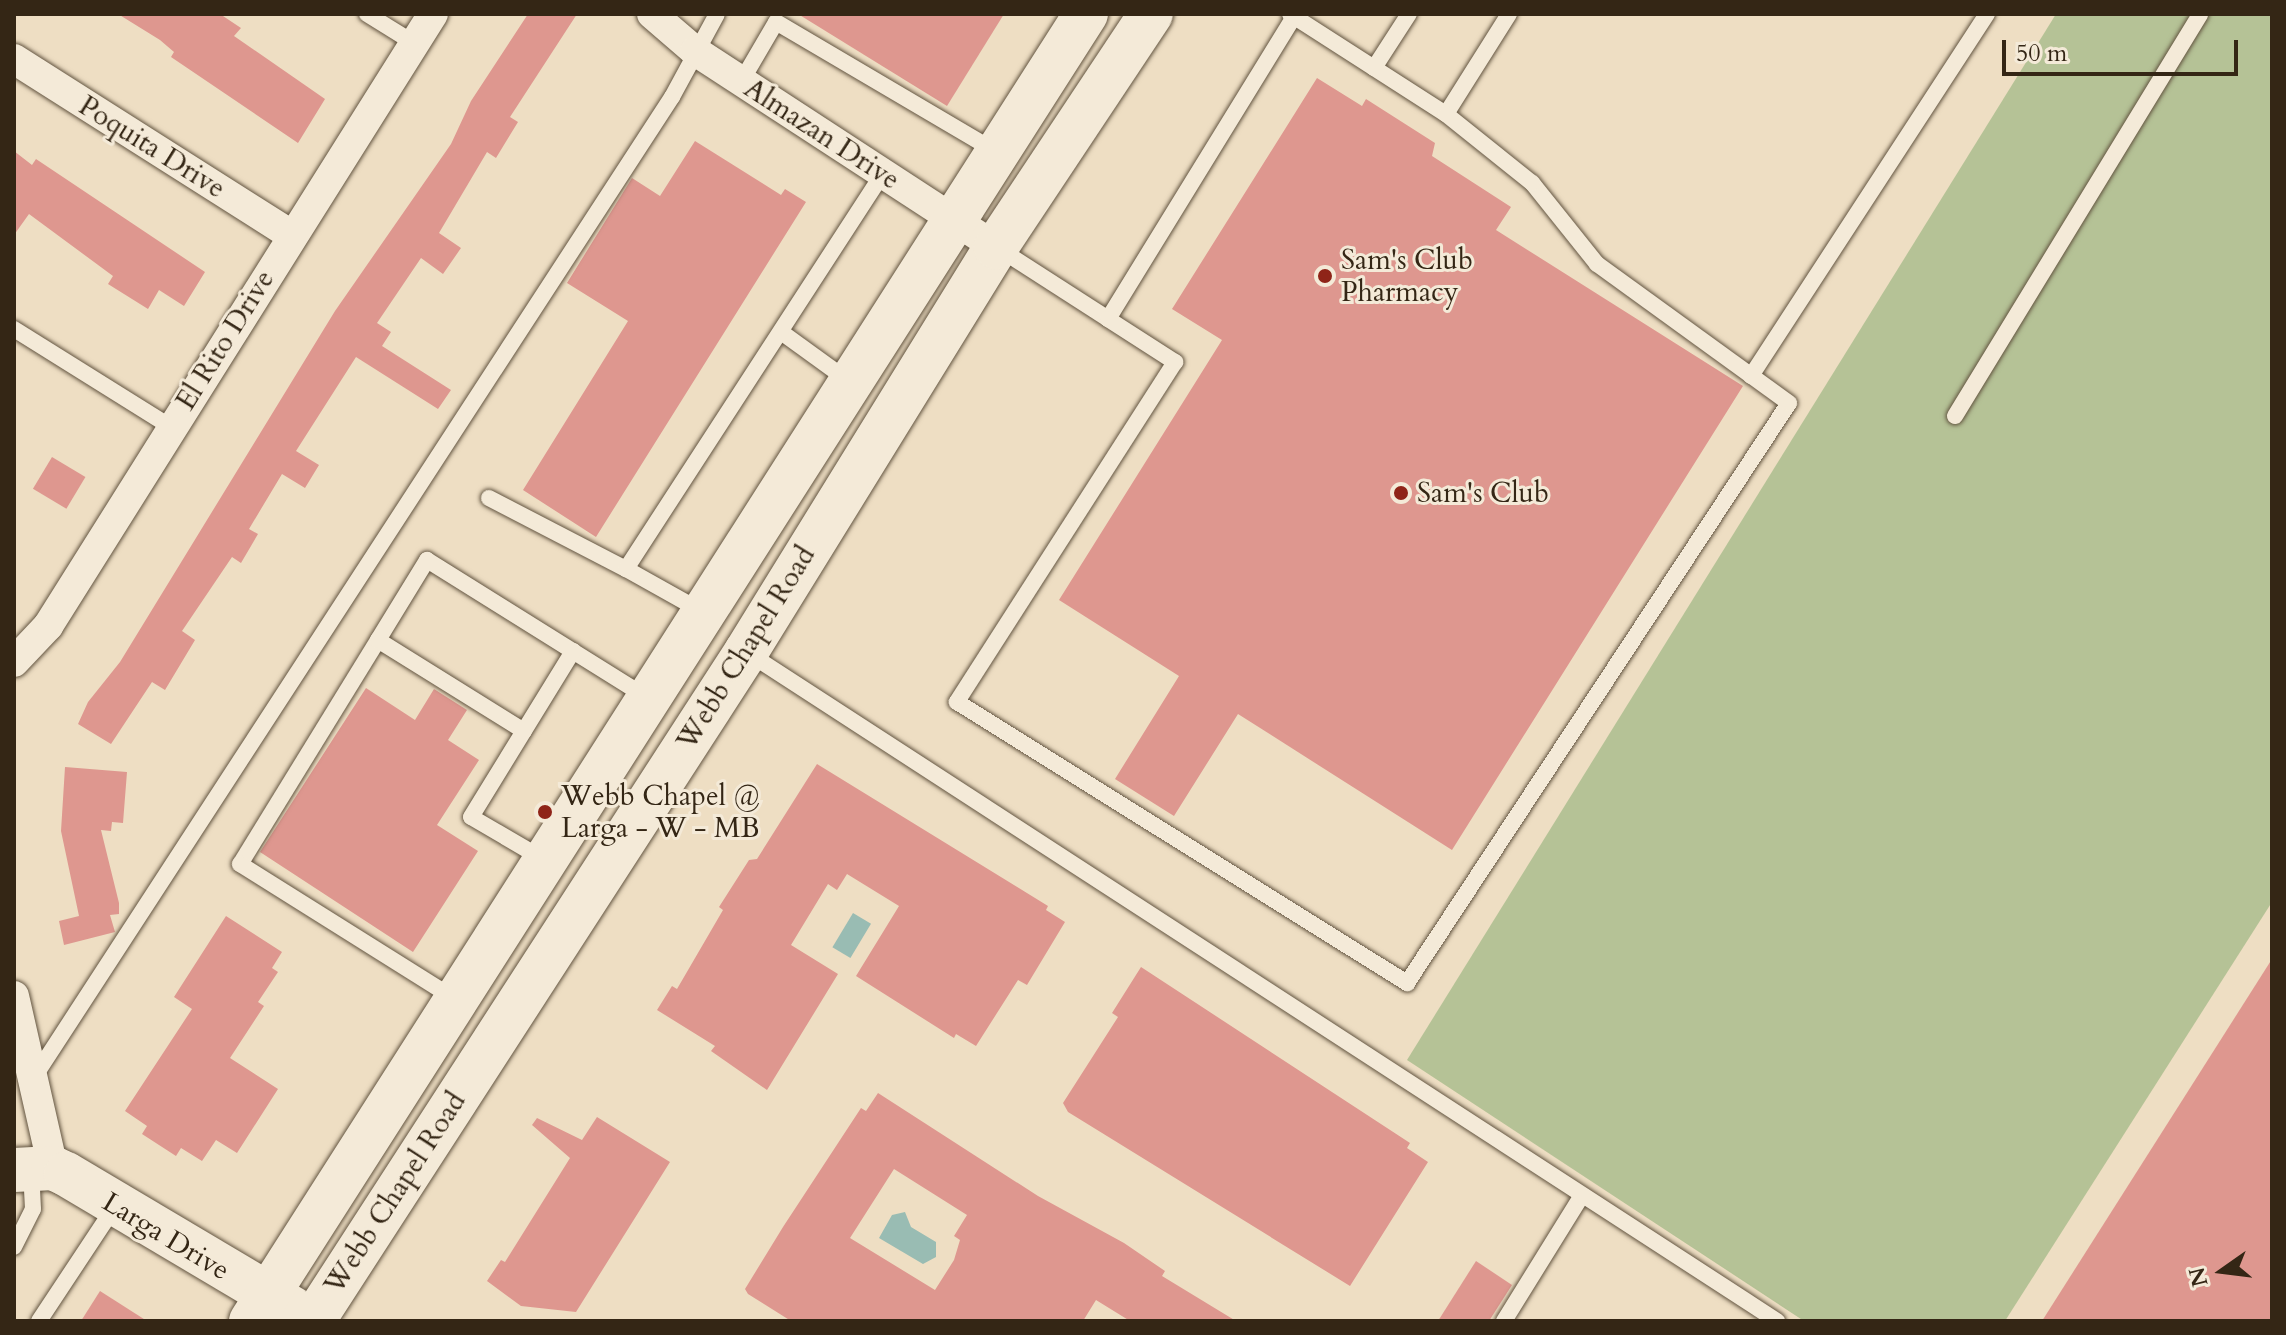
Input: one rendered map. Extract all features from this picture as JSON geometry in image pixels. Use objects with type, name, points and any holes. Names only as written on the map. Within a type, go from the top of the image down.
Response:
[{"type":"main road","name":"Webb Chapel Road","points":[[259,1308],[1086,14]]},
{"type":"main road","name":"Webb Chapel Road","points":[[313,1321],[746,652],[996,247],[1151,14]]},
{"type":"main road","points":[[545,861],[591,888]]},
{"type":"main road","name":"Larga Drive","points":[[33,1169],[115,1206],[259,1308],[313,1321]]},
{"type":"street","name":"El Rito Drive","points":[[14,662],[48,626],[291,235],[433,14]]},
{"type":"street","name":"Almazan Drive","points":[[652,14],[695,51],[996,247]]},
{"type":"street","name":"Poquita Drive","points":[[14,59],[291,235]]},
{"type":"street","points":[[14,996],[33,1079],[33,1169]]},
{"type":"lane","points":[[367,14],[414,43]]},
{"type":"lane","points":[[33,1079],[663,110],[717,14]]},
{"type":"lane","points":[[1374,68],[1409,14]]},
{"type":"lane","points":[[1446,114],[1509,14]]},
{"type":"lane","points":[[1751,376],[1987,14]]},
{"type":"lane","points":[[1955,416],[2200,14]]},
{"type":"lane","points":[[996,247],[1108,319],[1175,362],[957,702],[1407,983],[1789,403],[1597,264],[1532,183],[1446,114],[1294,15],[1108,319]]},
{"type":"lane","points":[[741,82],[776,22],[997,153]]},
{"type":"lane","points":[[626,569],[883,174]]},
{"type":"lane","points":[[14,329],[171,427]]},
{"type":"lane","points":[[781,332],[851,383]]},
{"type":"lane","points":[[489,498],[705,612]]},
{"type":"lane","points":[[456,1000],[240,864],[427,560],[649,699]]},
{"type":"lane","points":[[378,640],[524,731]]},
{"type":"lane","points":[[545,861],[471,817],[573,651]]},
{"type":"lane","points":[[746,652],[1777,1321]]},
{"type":"lane","points":[[14,1247],[33,1209],[33,1169]]},
{"type":"lane","points":[[1504,1321],[1582,1195]]},
{"type":"lane","points":[[39,1321],[115,1206]]},
{"type":"green space","points":[[2056,14],[2272,14],[2272,902],[2005,1321],[1804,1321],[1407,1060]]},
{"type":"water","points":[[853,913],[871,924],[850,958],[832,947]]},
{"type":"water","points":[[905,1212],[911,1227],[936,1242],[936,1257],[923,1264],[879,1238],[892,1215]]},
{"type":"building","points":[[118,14],[220,14],[241,28],[234,36],[325,99],[298,143],[171,57],[174,52],[160,40]]},
{"type":"building","points":[[528,14],[577,14],[510,117],[518,122],[496,158],[487,152],[439,233],[461,248],[443,274],[421,258],[377,323],[391,332],[382,346],[451,390],[438,409],[356,357],[296,451],[319,465],[305,488],[282,474],[249,529],[258,534],[241,563],[232,557],[182,631],[195,640],[165,690],[152,682],[111,744],[78,724],[88,702],[120,662],[335,311],[451,144],[471,101]]},
{"type":"building","points":[[798,14],[1004,14],[947,106]]},
{"type":"building","name":"Sam's Club","points":[[1317,78],[1362,106],[1366,99],[1435,143],[1432,156],[1511,207],[1496,230],[1743,386],[1452,850],[1238,714],[1174,816],[1115,779],[1179,676],[1059,600],[1222,340],[1172,309]]},
{"type":"building","points":[[695,141],[781,195],[785,189],[806,202],[596,537],[523,490],[628,321],[567,283],[632,178],[660,196]]},
{"type":"building","points":[[14,151],[32,165],[36,159],[205,272],[184,306],[159,290],[148,309],[108,284],[113,276],[29,214],[14,235]]},
{"type":"building","points":[[52,457],[85,477],[66,509],[33,489]]},
{"type":"building","points":[[366,688],[415,720],[434,689],[467,710],[448,740],[479,760],[437,825],[478,851],[413,952],[260,852]]},
{"type":"building","points":[[817,764],[1048,906],[1046,910],[1065,922],[1027,985],[1018,980],[976,1046],[956,1034],[954,1038],[856,976],[899,906],[847,874],[837,890],[828,884],[791,945],[838,974],[767,1090],[711,1051],[715,1046],[657,1010],[672,986],[677,989],[723,910],[719,907],[749,860],[757,859]]},
{"type":"building","points":[[65,767],[127,772],[123,823],[112,822],[111,831],[101,830],[119,903],[119,914],[110,915],[115,932],[64,945],[59,921],[79,916],[61,831]]},
{"type":"building","points":[[226,916],[282,952],[272,968],[278,972],[258,1002],[264,1006],[230,1058],[278,1089],[237,1153],[216,1140],[202,1161],[181,1148],[176,1156],[142,1134],[147,1126],[125,1111],[192,1009],[174,997]]},
{"type":"building","points":[[2272,959],[2272,1321],[2042,1321]]},
{"type":"building","points":[[1141,967],[1410,1143],[1407,1148],[1428,1162],[1350,1286],[1068,1112],[1063,1103],[1118,1017],[1112,1013]]},
{"type":"building","points":[[878,1093],[1038,1196],[1124,1243],[1165,1271],[1162,1276],[1236,1321],[1130,1321],[1096,1300],[1083,1321],[791,1321],[745,1289],[861,1108],[866,1111]],"holes":[[[894,1169],[967,1215],[954,1236],[960,1240],[954,1260],[935,1290],[850,1238]]]},
{"type":"building","points":[[597,1117],[670,1162],[576,1312],[521,1306],[487,1281],[501,1260],[505,1262],[570,1158],[532,1125],[537,1118],[582,1140]]},
{"type":"building","points":[[1476,1261],[1512,1285],[1489,1321],[1438,1321]]},
{"type":"building","points":[[100,1291],[147,1321],[81,1321]]},
{"type":"place","name":"Sam's Club Pharmacy","points":[[1325,276]]},
{"type":"place","name":"Sam's Club","points":[[1401,493]]},
{"type":"place","name":"Webb Chapel @ Larga - W - MB","points":[[545,812]]}]
